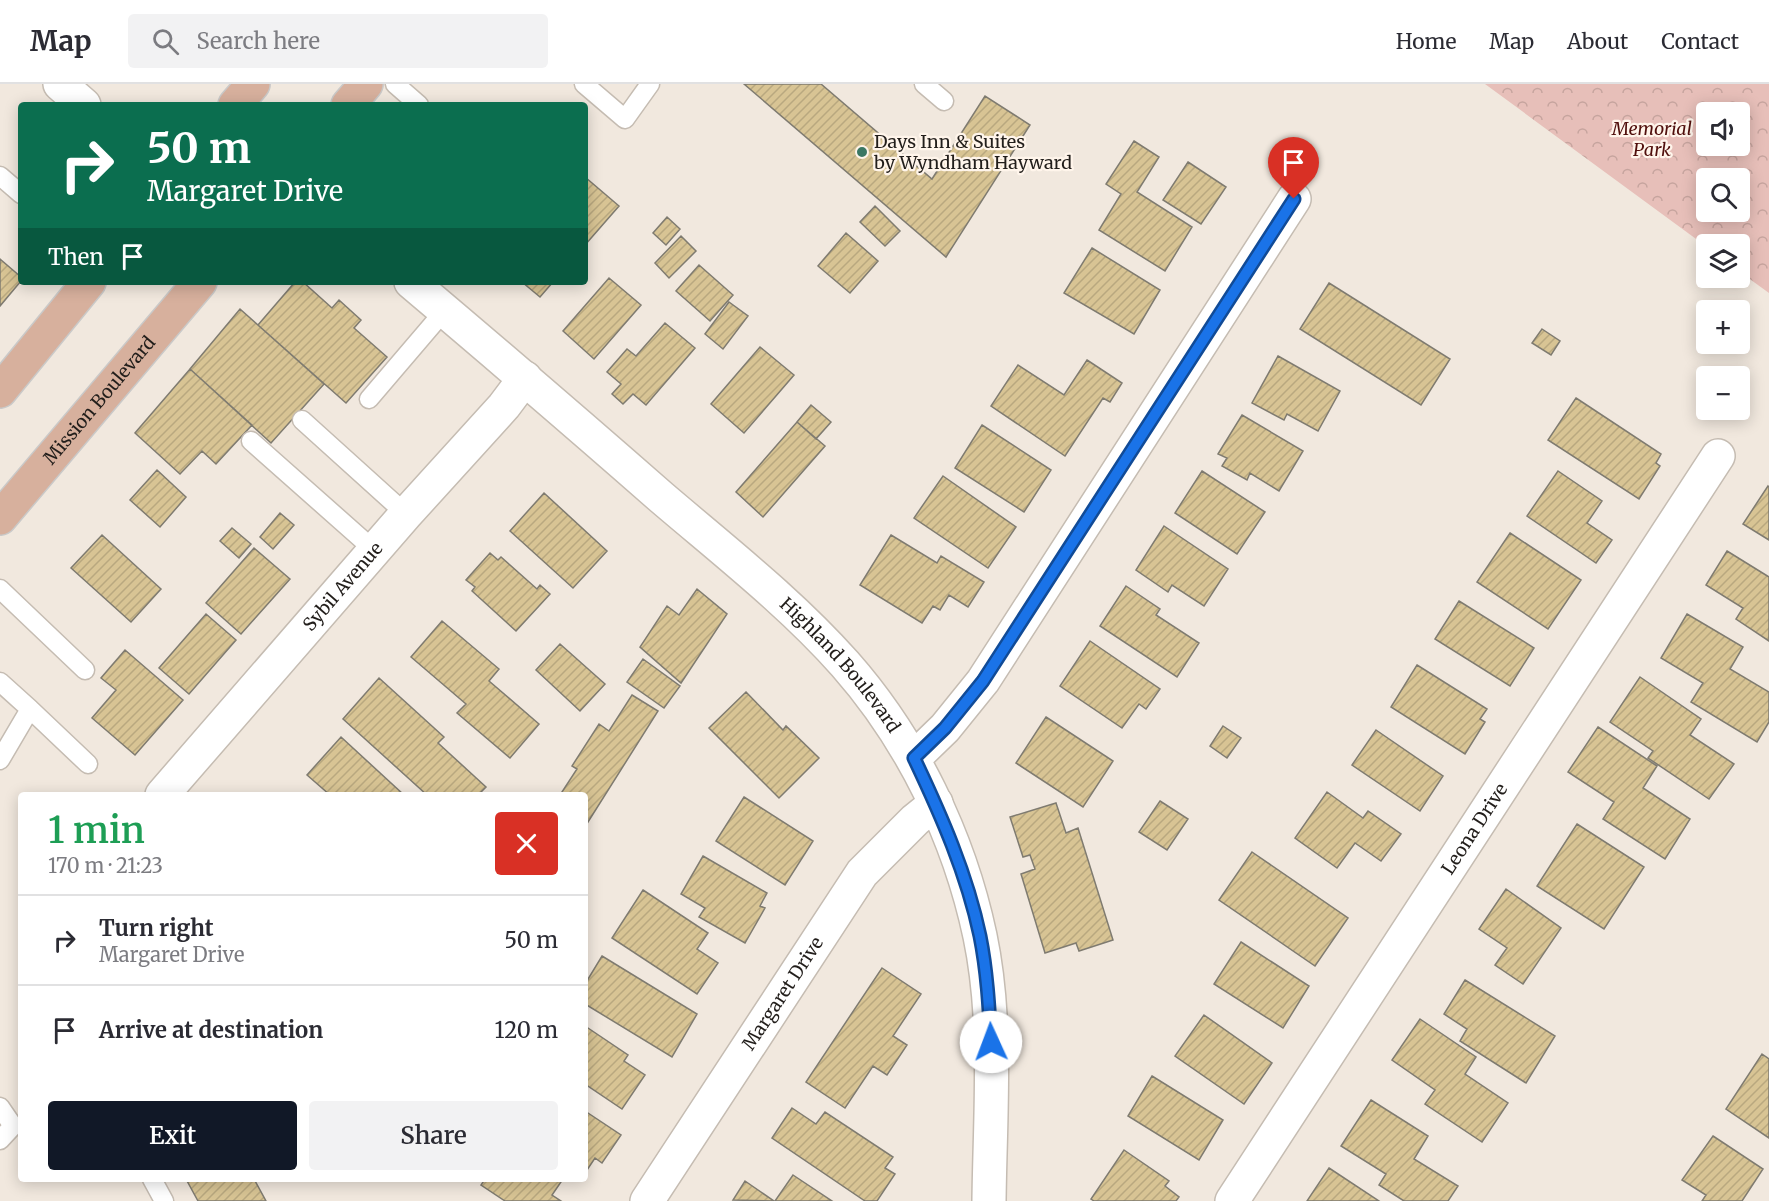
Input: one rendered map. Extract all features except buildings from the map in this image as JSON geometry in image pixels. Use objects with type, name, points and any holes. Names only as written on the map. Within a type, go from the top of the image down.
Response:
[{"type":"main road","points":[[238,102],[253,84]]},
{"type":"main road","points":[[351,102],[366,84]]},
{"type":"main road","points":[[0,391],[87,285]]},
{"type":"main road","name":"Mission Boulevard","points":[[0,518],[197,285]]},
{"type":"street","points":[[60,84],[81,102]]},
{"type":"street","points":[[914,758],[945,728],[983,681],[1294,199]]},
{"type":"street","name":"Highland Boulevard","points":[[415,285],[798,616],[851,671],[877,703],[914,758],[936,803],[971,900],[986,966],[991,1042],[989,1201]]},
{"type":"street","name":"Sybil Avenue","points":[[165,792],[374,550],[504,406],[525,378]]},
{"type":"street","name":"Leona Drive","points":[[1232,1201],[1718,456]]},
{"type":"street","name":"Margaret Drive","points":[[647,1201],[862,873],[915,819],[936,803]]},
{"type":"lane","points":[[395,84],[416,102]]},
{"type":"lane","points":[[585,84],[625,119],[650,84]]},
{"type":"lane","points":[[924,84],[944,101]]},
{"type":"lane","points":[[0,176],[18,191]]},
{"type":"lane","points":[[369,399],[445,310]]},
{"type":"lane","points":[[302,420],[406,514]]},
{"type":"lane","points":[[251,441],[374,550]]},
{"type":"lane","points":[[0,589],[85,670]]},
{"type":"lane","points":[[0,682],[88,764]]},
{"type":"lane","points":[[0,760],[30,709]]},
{"type":"lane","points":[[0,1107],[13,1126],[0,1140]]},
{"type":"lane","points":[[154,1182],[164,1201]]},
{"type":"green space","name":"Memorial Park","points":[[1485,84],[1769,84],[1769,293],[1750,279],[1750,234],[1696,234],[1696,239]]},
{"type":"place","name":"Days Inn & Suites by Wyndham Hayward","points":[[862,152]]},
{"type":"route","points":[[991,1042],[986,966],[971,900],[945,825],[914,758],[945,728],[983,681],[1294,199]]}]
